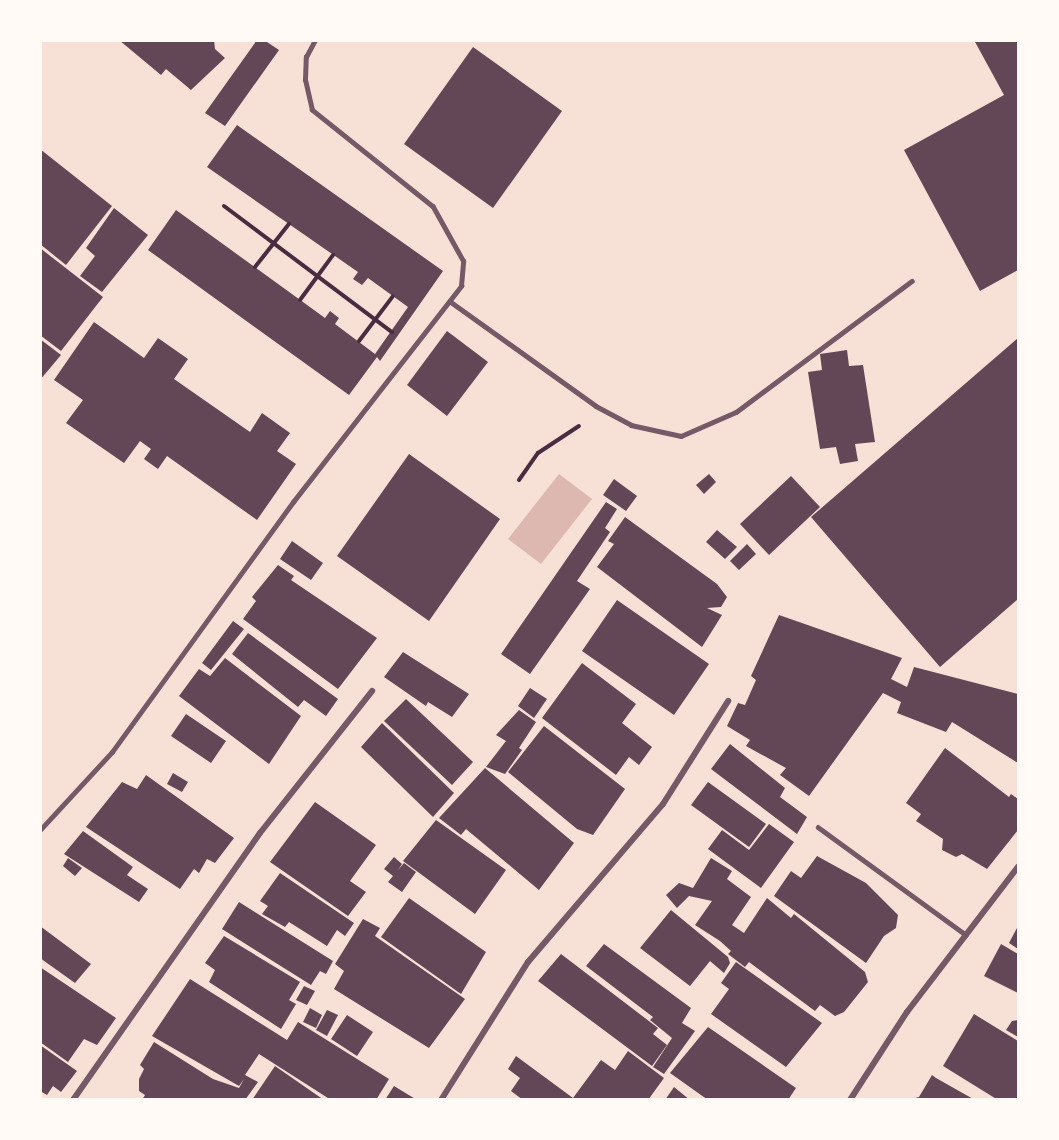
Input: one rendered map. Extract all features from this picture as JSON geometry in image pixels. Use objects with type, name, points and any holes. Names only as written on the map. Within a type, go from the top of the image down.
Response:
[{"type":"street","points":[[73,1100],[260,833],[372,690]]},
{"type":"street","points":[[441,1100],[528,962],[663,804],[728,701]]},
{"type":"street","points":[[850,1100],[907,1011],[1018,867]]},
{"type":"lane","points":[[40,830],[111,752],[293,502],[451,302],[461,285],[463,261],[433,207],[312,110],[305,80],[306,57],[315,40]]},
{"type":"lane","points":[[451,302],[596,406],[631,425],[681,436],[736,412],[912,281]]},
{"type":"lane","points":[[818,827],[966,935]]},
{"type":"path","points":[[224,206],[414,349]]},
{"type":"path","points":[[255,267],[289,224]]},
{"type":"path","points":[[300,300],[333,255]]},
{"type":"path","points":[[359,341],[393,296]]},
{"type":"path","points":[[519,480],[538,453],[577,429],[596,406]]},
{"type":"shaded area","points":[[559,474],[592,499],[541,564],[508,539]]},
{"type":"building","points":[[119,40],[214,40],[215,49],[225,58],[191,90],[166,69],[161,75]]},
{"type":"building","points":[[257,40],[264,40],[279,50],[225,126],[205,113]]},
{"type":"building","points":[[974,40],[1018,40],[1018,270],[980,291],[904,150],[1004,95]]},
{"type":"building","points":[[473,47],[562,111],[493,208],[404,144]]},
{"type":"building","points":[[237,125],[443,271],[380,361],[377,357],[349,395],[148,250],[176,210],[325,318],[330,311],[339,318],[335,324],[375,354],[408,307],[368,278],[362,285],[353,279],[358,272],[207,167]]},
{"type":"building","points":[[40,149],[112,206],[66,265],[40,244]]},
{"type":"building","points":[[114,208],[148,235],[102,292],[80,276],[95,256],[86,248]]},
{"type":"building","points":[[40,248],[103,297],[61,351],[40,335]]},
{"type":"building","points":[[94,322],[144,358],[158,338],[188,359],[174,379],[250,432],[262,413],[290,433],[277,451],[296,464],[257,520],[167,456],[158,469],[144,459],[151,449],[140,441],[124,463],[66,423],[83,400],[54,380]]},
{"type":"building","points":[[447,331],[488,362],[447,416],[407,385]]},
{"type":"building","points":[[1018,338],[1018,599],[940,667],[811,517]]},
{"type":"building","points":[[40,339],[61,355],[40,380]]},
{"type":"building","points":[[847,350],[849,366],[863,365],[875,442],[855,444],[858,461],[840,464],[836,447],[820,449],[808,372],[822,370],[820,354]]},
{"type":"building","points":[[409,454],[500,519],[429,621],[337,556]]},
{"type":"building","points":[[709,474],[716,482],[704,494],[696,485]]},
{"type":"building","points":[[791,476],[820,507],[769,555],[740,524]]},
{"type":"building","points":[[614,479],[637,496],[626,511],[603,495]]},
{"type":"building","points":[[606,502],[617,509],[605,528],[610,532],[577,581],[590,589],[530,674],[501,654]]},
{"type":"building","points":[[625,517],[717,584],[727,597],[721,607],[707,608],[722,615],[702,647],[597,567],[614,544],[608,541]]},
{"type":"building","points":[[717,530],[737,547],[725,559],[706,542]]},
{"type":"building","points":[[292,541],[323,563],[311,580],[280,559]]},
{"type":"building","points":[[747,544],[756,554],[739,570],[730,561]]},
{"type":"building","points":[[278,565],[294,576],[291,580],[377,638],[338,689],[243,619],[256,601],[252,597]]},
{"type":"building","points":[[617,600],[709,664],[674,715],[582,651]]},
{"type":"building","points":[[779,615],[902,658],[891,679],[907,687],[914,667],[1018,694],[1018,763],[952,722],[946,732],[897,713],[901,702],[883,693],[809,796],[780,775],[786,768],[746,746],[750,740],[727,726],[738,703],[745,705],[756,680],[751,676]]},
{"type":"building","points":[[233,621],[244,629],[211,670],[202,663]]},
{"type":"building","points":[[248,633],[338,699],[326,716],[304,700],[298,707],[232,654]]},
{"type":"building","points":[[403,652],[469,694],[452,717],[428,702],[426,706],[384,677]]},
{"type":"building","points":[[225,658],[301,716],[269,764],[179,696],[199,669],[210,676]]},
{"type":"building","points":[[582,663],[636,704],[622,723],[652,747],[639,765],[629,757],[616,775],[542,718]]},
{"type":"building","points":[[530,688],[547,699],[534,718],[518,706]]},
{"type":"building","points":[[406,699],[473,762],[452,785],[384,721]]},
{"type":"building","points":[[519,710],[536,722],[519,748],[522,750],[505,774],[486,767],[506,741],[496,735]]},
{"type":"building","points":[[186,714],[226,741],[211,763],[171,736]]},
{"type":"building","points":[[382,723],[454,793],[433,817],[361,747]]},
{"type":"building","points":[[544,726],[625,789],[593,835],[577,829],[508,772]]},
{"type":"building","points":[[730,744],[785,788],[780,797],[807,817],[797,834],[711,769]]},
{"type":"building","points":[[945,748],[1009,797],[1011,794],[1018,799],[1018,830],[987,869],[962,854],[956,857],[942,850],[943,839],[916,821],[921,814],[906,803]]},
{"type":"building","points":[[485,768],[574,843],[539,890],[466,829],[461,835],[439,818]]},
{"type":"building","points":[[173,773],[188,782],[182,792],[167,784]]},
{"type":"building","points":[[146,775],[234,838],[215,863],[207,859],[199,873],[194,869],[180,889],[86,827],[122,782],[137,789]]},
{"type":"building","points":[[708,782],[766,824],[749,847],[691,805]]},
{"type":"building","points":[[315,802],[376,845],[350,881],[366,892],[348,916],[270,862]]},
{"type":"building","points":[[436,820],[506,870],[475,914],[403,861]]},
{"type":"building","points":[[769,824],[794,842],[761,888],[708,849],[722,830],[749,850]]},
{"type":"building","points":[[83,831],[133,867],[127,875],[148,889],[139,902],[64,854]]},
{"type":"building","points":[[817,856],[866,883],[898,915],[896,928],[884,936],[866,963],[774,896],[791,871],[801,878]]},
{"type":"building","points":[[394,857],[402,864],[398,870],[404,863],[416,872],[402,892],[388,882],[393,876],[384,869]]},
{"type":"building","points":[[68,858],[82,868],[75,876],[63,866]]},
{"type":"building","points":[[711,858],[732,871],[727,879],[751,897],[732,925],[744,933],[767,898],[791,918],[794,914],[865,972],[868,982],[844,1012],[835,1016],[820,1005],[815,1011],[749,962],[745,967],[728,954],[731,951],[720,941],[695,925],[712,901],[689,896],[677,908],[666,895],[679,883],[693,888]]},
{"type":"building","points":[[280,873],[354,923],[345,936],[337,930],[327,946],[289,922],[285,927],[262,914],[268,906],[260,901]]},
{"type":"building","points":[[409,898],[486,952],[461,994],[381,937]]},
{"type":"building","points":[[239,902],[333,961],[326,974],[320,971],[311,985],[222,929]]},
{"type":"building","points":[[671,910],[728,957],[730,963],[724,973],[710,961],[690,986],[640,948]]},
{"type":"building","points":[[363,919],[380,928],[375,936],[465,999],[429,1048],[334,989],[344,971],[335,964]]},
{"type":"building","points":[[40,926],[91,964],[75,983],[40,958]]},
{"type":"building","points":[[1018,926],[1018,949],[1009,943]]},
{"type":"building","points":[[224,936],[300,982],[289,1000],[296,1004],[281,1029],[209,982],[215,970],[205,963]]},
{"type":"building","points":[[604,944],[691,1008],[682,1023],[695,1031],[664,1074],[653,1067],[672,1038],[650,1020],[653,1017],[586,966]]},
{"type":"building","points":[[1001,944],[1018,954],[1018,993],[984,976]]},
{"type":"building","points":[[561,954],[658,1028],[653,1034],[667,1045],[652,1066],[538,981]]},
{"type":"building","points":[[736,962],[822,1023],[786,1067],[711,1014],[729,989],[721,983]]},
{"type":"building","points":[[40,967],[116,1018],[97,1045],[84,1039],[68,1062],[40,1042]]},
{"type":"building","points":[[190,979],[287,1040],[298,1022],[389,1079],[376,1100],[331,1100],[259,1054],[245,1075],[258,1082],[245,1100],[142,1100],[145,1095],[139,1091],[139,1079],[144,1069],[140,1065],[154,1042],[213,1079],[239,1088],[244,1079],[239,1086],[152,1036]]},
{"type":"building","points":[[304,986],[315,991],[307,1005],[296,1000]]},
{"type":"building","points":[[310,1008],[322,1015],[316,1028],[303,1022]]},
{"type":"building","points":[[327,1010],[338,1015],[327,1036],[316,1030]]},
{"type":"building","points":[[974,1014],[1018,1041],[1018,1100],[998,1100],[943,1066]]},
{"type":"building","points":[[347,1015],[373,1032],[357,1056],[331,1039]]},
{"type":"building","points":[[1018,1020],[1018,1037],[1006,1030],[1012,1021]]},
{"type":"building","points":[[708,1027],[796,1088],[788,1100],[708,1100],[670,1073]]},
{"type":"building","points":[[40,1045],[77,1071],[61,1092],[53,1086],[47,1095],[40,1091]]},
{"type":"building","points":[[628,1051],[664,1078],[648,1100],[523,1100],[511,1091],[520,1078],[508,1069],[516,1056],[573,1098],[601,1060],[615,1070]]},
{"type":"building","points":[[275,1066],[324,1100],[252,1100]]},
{"type":"building","points":[[932,1075],[975,1100],[907,1100],[919,1097]]},
{"type":"building","points":[[394,1086],[417,1100],[385,1100]]},
{"type":"building","points":[[674,1087],[690,1100],[665,1100]]}]
